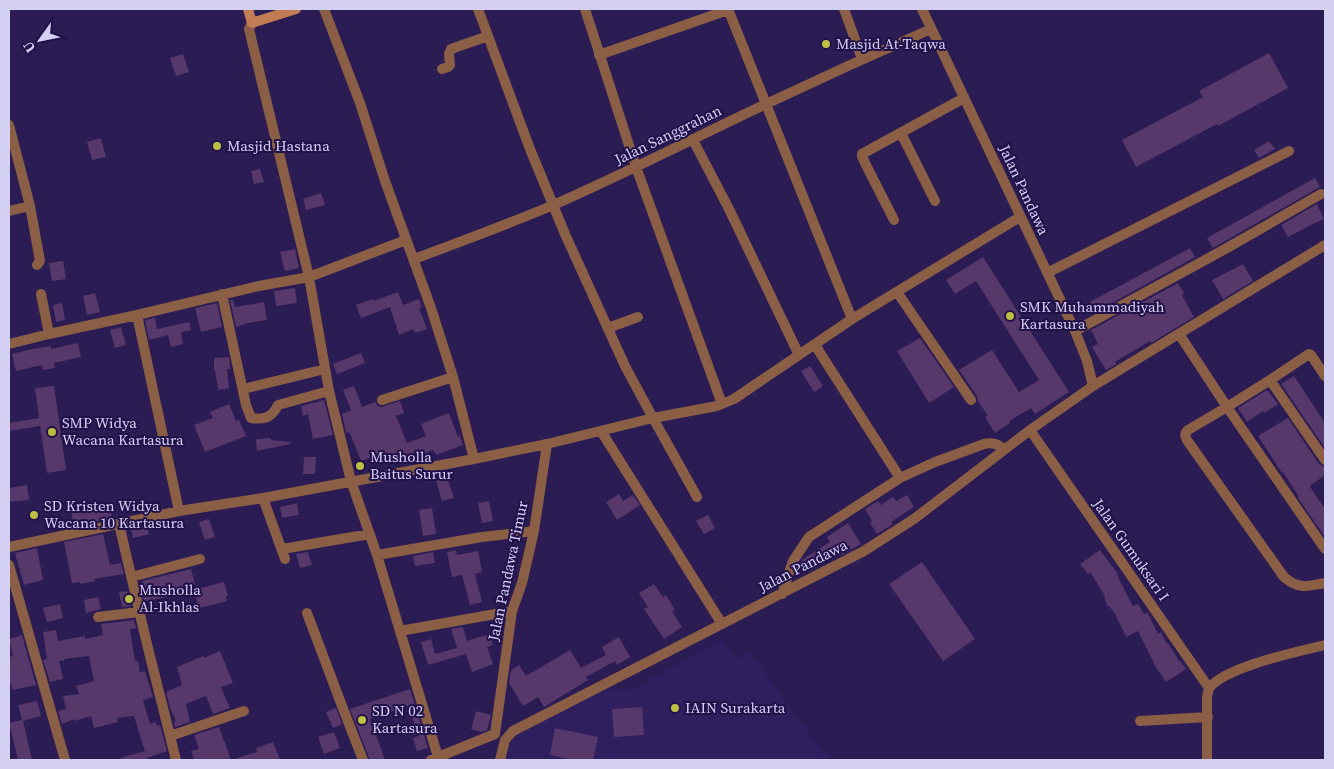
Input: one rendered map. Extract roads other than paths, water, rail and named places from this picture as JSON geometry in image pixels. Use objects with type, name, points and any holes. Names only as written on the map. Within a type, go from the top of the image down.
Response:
[{"type":"main road","points":[[248,9],[252,23],[296,9]]},
{"type":"street","points":[[324,9],[360,103],[431,308],[453,377],[474,459]]},
{"type":"street","points":[[478,9],[552,205],[625,366],[698,497]]},
{"type":"street","points":[[585,9],[636,167],[722,404]]},
{"type":"street","points":[[599,55],[728,9],[852,320]]},
{"type":"street","points":[[844,9],[862,59]]},
{"type":"street","name":"Jalan Pandawa","points":[[922,9],[1074,331],[1087,360],[1093,386]]},
{"type":"street","points":[[252,23],[249,29],[308,276],[329,391],[351,481],[377,555],[400,631],[435,759],[495,734],[506,738],[500,760]]},
{"type":"street","name":"Jalan Sanggrahan","points":[[414,259],[495,230],[552,205],[862,59],[931,29]]},
{"type":"street","points":[[442,69],[450,65],[449,54],[451,49],[488,36]]},
{"type":"street","points":[[894,220],[862,155],[864,152],[964,98]]},
{"type":"street","points":[[9,125],[10,141],[30,206],[40,261],[37,265]]},
{"type":"street","points":[[900,133],[935,201]]},
{"type":"street","points":[[693,140],[729,209],[799,355]]},
{"type":"street","points":[[1047,273],[1289,151]]},
{"type":"street","points":[[1074,331],[1227,248],[1321,194]]},
{"type":"street","points":[[9,211],[30,206]]},
{"type":"street","points":[[9,547],[179,511],[263,498],[474,459],[722,404],[740,395],[852,320],[1020,217]]},
{"type":"street","points":[[9,344],[222,294],[308,276],[406,240]]},
{"type":"street","name":"Jalan Pandawa","points":[[506,738],[519,728],[782,594],[878,542],[914,519],[1004,449],[1093,386],[1321,247]]},
{"type":"street","points":[[897,292],[971,400]]},
{"type":"street","points":[[41,294],[49,334]]},
{"type":"street","points":[[222,294],[251,418],[267,418],[271,416],[278,405],[329,391]]},
{"type":"street","points":[[137,315],[179,511]]},
{"type":"street","points":[[608,328],[638,317]]},
{"type":"street","points":[[1179,334],[1325,548]]},
{"type":"street","points":[[815,345],[900,478]]},
{"type":"street","points":[[1325,376],[1309,354],[1187,431],[1186,438],[1284,577],[1296,585],[1302,586],[1325,583]]},
{"type":"street","points":[[243,389],[325,369]]},
{"type":"street","points":[[382,400],[453,377]]},
{"type":"street","points":[[1270,380],[1325,460]]},
{"type":"street","points":[[601,430],[722,624]]},
{"type":"street","name":"Jalan Gumuksari I","points":[[1030,430],[1209,688]]},
{"type":"street","points":[[782,594],[793,561],[809,537],[900,478],[934,462],[991,443],[996,443],[1004,449]]},
{"type":"street","name":"Jalan Pandawa Timur","points":[[495,734],[512,611],[522,583],[534,531],[547,444]]},
{"type":"street","points":[[263,498],[284,554],[370,534]]},
{"type":"street","points":[[119,524],[176,760]]},
{"type":"street","points":[[377,555],[482,537],[534,531]]},
{"type":"street","points":[[131,577],[200,559]]},
{"type":"street","points":[[9,564],[65,760]]},
{"type":"street","points":[[400,631],[512,611]]},
{"type":"street","points":[[98,617],[139,612]]},
{"type":"street","points":[[307,613],[364,760]]},
{"type":"street","points":[[1207,760],[1207,697],[1209,688],[1218,679],[1282,655],[1325,645]]},
{"type":"street","points":[[170,736],[244,711]]},
{"type":"street","points":[[1140,721],[1208,717]]},
{"type":"place","name":"Masjid At-Taqwa","points":[[826,44]]},
{"type":"place","name":"Masjid Hastana","points":[[217,146]]},
{"type":"place","name":"SMK Muhammadiyah Kartasura","points":[[1010,316]]},
{"type":"place","name":"SMP Widya Wacana Kartasura","points":[[52,432]]},
{"type":"place","name":"Musholla Baitus Surur","points":[[360,466]]},
{"type":"place","name":"SD Kristen Widya Wacana 10 Kartasura","points":[[34,515]]},
{"type":"place","name":"Musholla Al-Ikhlas","points":[[129,599]]},
{"type":"place","name":"IAIN Surakarta","points":[[675,708]]},
{"type":"place","name":"SD N 02 Kartasura","points":[[362,720]]}]
